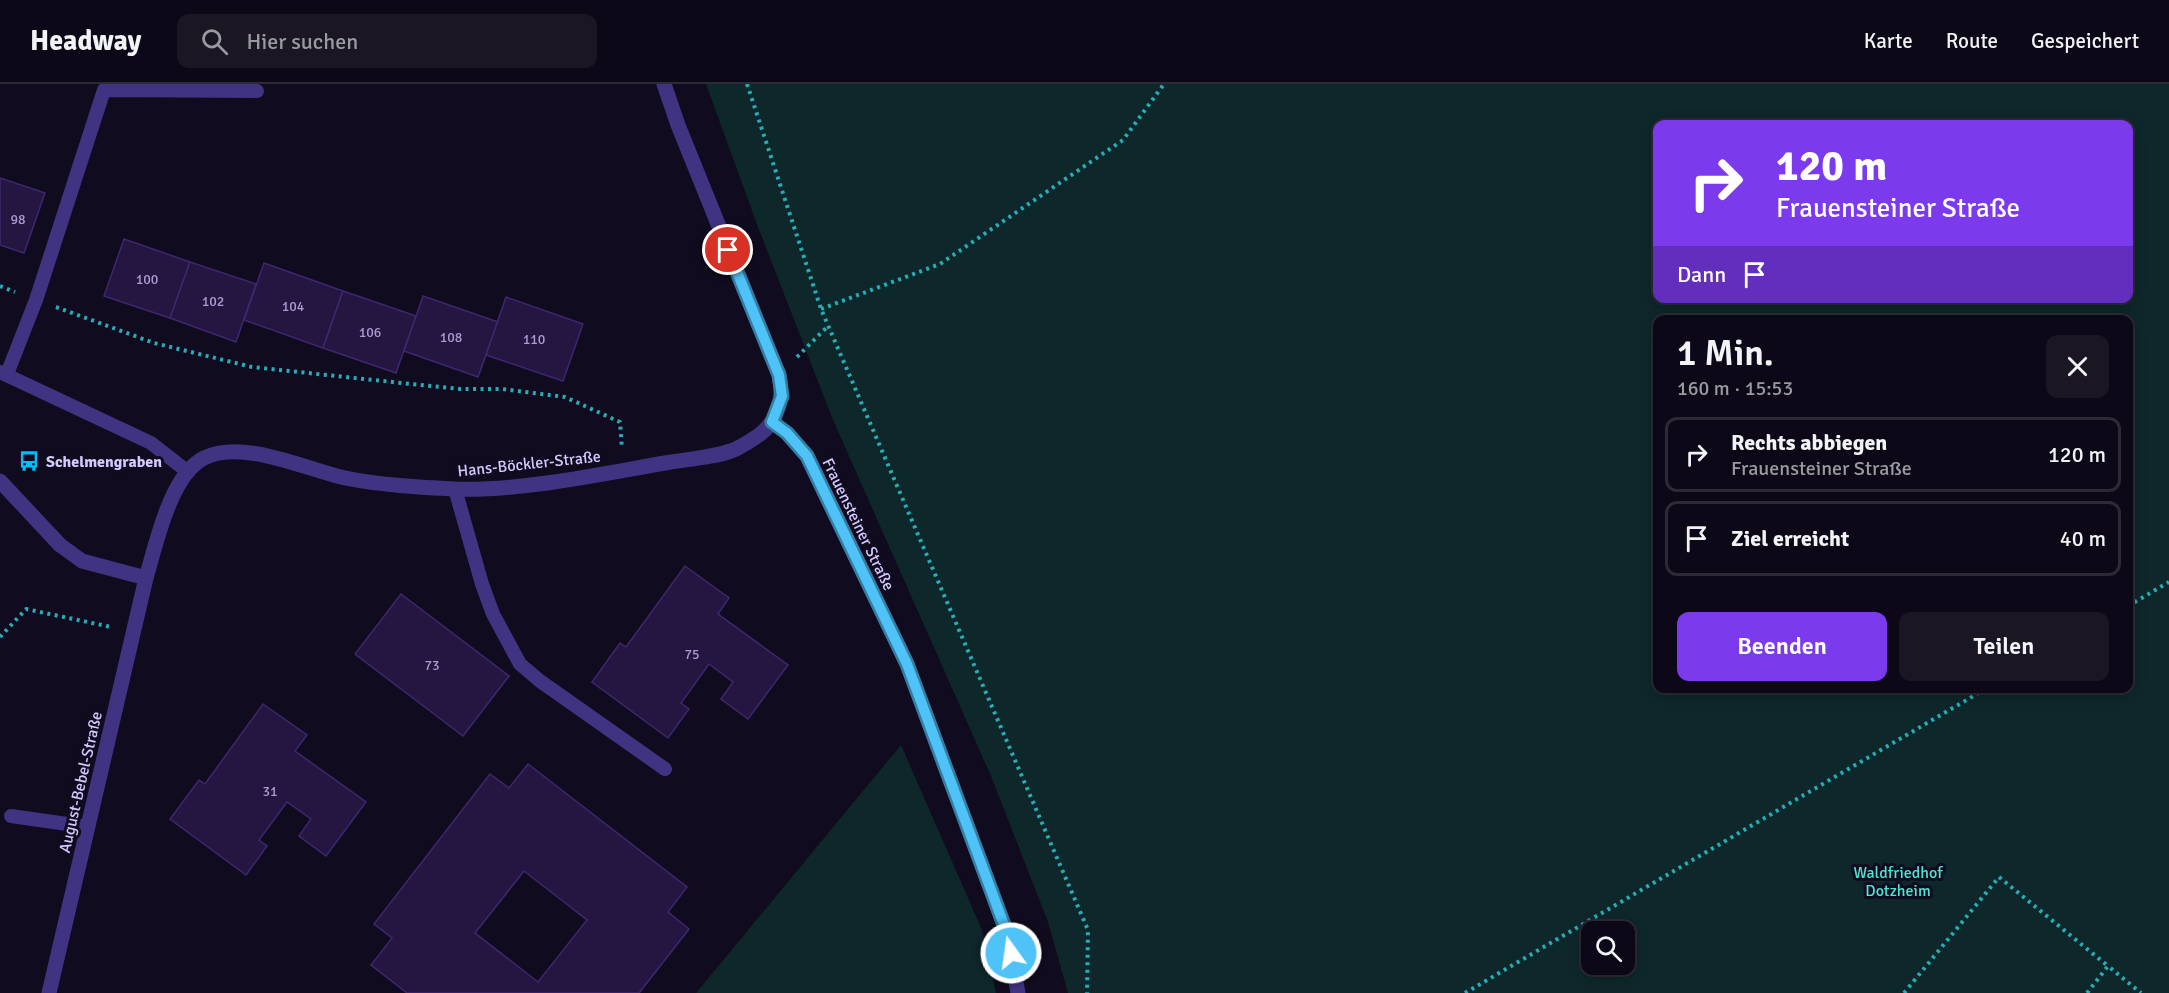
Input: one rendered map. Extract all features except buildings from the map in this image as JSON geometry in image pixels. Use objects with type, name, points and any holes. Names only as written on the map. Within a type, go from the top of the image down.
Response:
[{"type":"street","points":[[664,84],[678,125],[779,375],[782,396],[772,422]]},
{"type":"street","name":"Hans-Böckler-Straße","points":[[188,472],[203,459],[234,451],[254,453],[346,478],[455,489],[524,485],[734,450],[761,434],[772,422]]},
{"type":"street","name":"Frauensteiner Straße","points":[[772,422],[787,433],[807,456],[907,664],[1007,933],[1018,993]]},
{"type":"street","points":[[0,481],[60,545],[81,561],[146,578],[162,526],[188,472]]},
{"type":"street","name":"August-Bebel-Straße","points":[[49,993],[146,578]]},
{"type":"lane","points":[[188,472],[151,442],[4,373],[36,300],[105,90],[257,91]]},
{"type":"lane","points":[[455,489],[493,614],[520,664],[540,681],[665,769]]},
{"type":"lane","points":[[12,816],[88,827]]},
{"type":"path","points":[[747,84],[820,309],[1088,930],[1087,993]]},
{"type":"path","points":[[820,309],[940,264],[1123,140],[1164,84]]},
{"type":"path","points":[[0,286],[154,343],[252,367],[460,389],[502,389],[566,397],[620,422],[623,470]]},
{"type":"path","points":[[779,375],[828,326]]},
{"type":"path","points":[[2133,603],[2169,582]]},
{"type":"path","points":[[0,637],[26,609],[134,631]]},
{"type":"path","points":[[1466,993],[1978,693]]},
{"type":"path","points":[[1904,993],[1999,877],[2141,993]]},
{"type":"path","points":[[2087,993],[2108,966]]},
{"type":"green space","name":"Waldfriedhof Dotzheim","points":[[706,84],[2169,84],[2169,993],[1068,993],[1048,922],[991,776],[833,420],[758,227]]},
{"type":"green space","points":[[901,745],[982,930],[996,993],[696,993]]},
{"type":"place","name":"Schelmengraben","points":[[29,461]]},
{"type":"route","points":[[728,250],[779,375],[782,396],[772,422],[787,433],[807,456],[907,664],[1007,933],[1011,953]]}]
